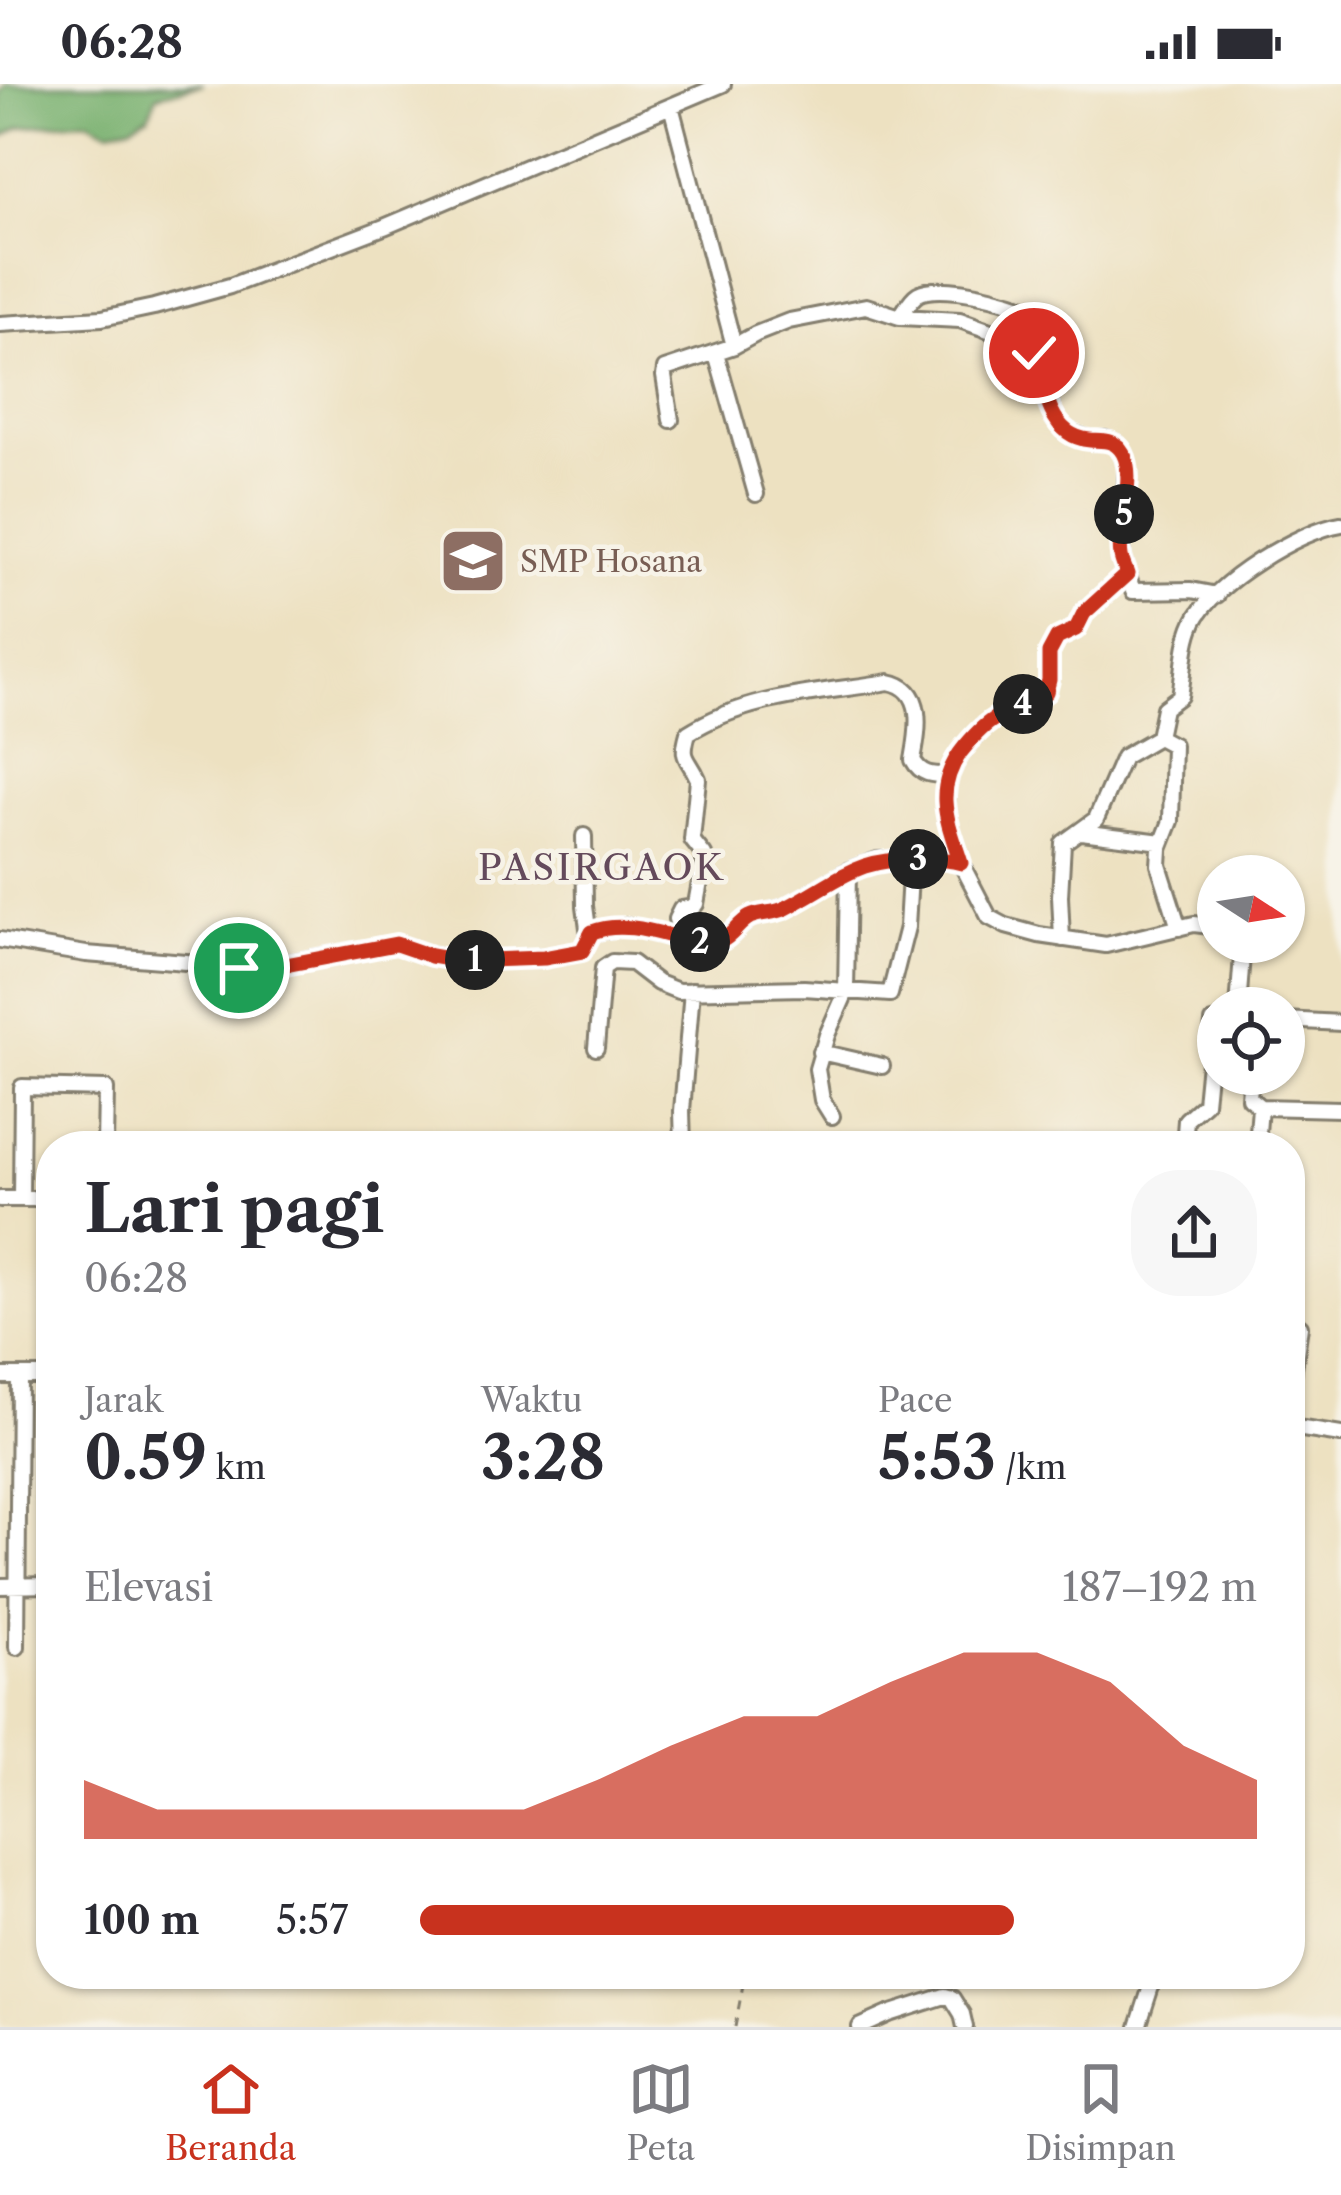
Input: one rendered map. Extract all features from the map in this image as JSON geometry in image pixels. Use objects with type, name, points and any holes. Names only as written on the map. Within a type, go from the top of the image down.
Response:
[{"type":"street","points":[[0,324],[102,318],[230,286],[384,227],[722,84]]},
{"type":"street","points":[[671,106],[734,346]]},
{"type":"street","points":[[900,317],[912,298],[927,292],[964,291],[1024,306],[1059,323],[1057,339],[1040,360]]},
{"type":"street","points":[[671,420],[665,369],[734,346],[777,325],[860,307],[900,317],[960,320],[1031,349],[1040,360],[1054,418],[1076,437],[1105,439],[1122,452],[1127,466],[1120,555],[1133,591],[1191,590],[1216,595]]},
{"type":"street","points":[[716,353],[756,494]]},
{"type":"street","points":[[1062,939],[1061,850],[1066,838],[1096,818],[1123,757],[1158,737],[1164,708],[1180,696],[1195,620],[1216,595],[1268,554],[1306,533],[1341,524]]},
{"type":"street","points":[[1127,574],[1084,613],[1076,629],[1057,638],[1049,653],[1046,692],[977,732],[947,775],[945,809],[961,863],[988,917],[1006,926],[1095,945],[1197,924]]},
{"type":"street","points":[[682,938],[676,919],[681,909],[696,904],[704,860],[692,840],[698,779],[686,761],[684,747],[688,733],[707,721],[784,697],[889,682],[903,685],[917,707],[913,760],[918,770],[947,775]]},
{"type":"street","points":[[1158,737],[1173,745],[1171,821],[1159,865],[1179,928]]},
{"type":"street","points":[[1081,832],[1162,842]]},
{"type":"street","points":[[0,940],[108,957],[261,968],[396,944],[454,961],[544,958],[582,951],[589,936],[584,836]]},
{"type":"street","points":[[596,1048],[603,968],[612,962],[632,963],[678,991],[805,988],[888,994],[907,928],[911,858]]},
{"type":"street","points":[[589,936],[604,928],[626,926],[708,944],[723,940],[748,918],[782,910],[848,871],[878,860],[961,863]]},
{"type":"street","points":[[832,1116],[817,1081],[820,1052],[846,992],[848,871]]},
{"type":"street","points":[[683,1131],[692,990]]},
{"type":"street","points":[[1305,1021],[1341,1023]]},
{"type":"street","points":[[820,1052],[882,1066]]},
{"type":"street","points":[[21,1199],[22,1087],[106,1089],[105,1131]]},
{"type":"street","points":[[1185,1131],[1186,1120],[1204,1103],[1205,1095]]},
{"type":"street","points":[[1249,1095],[1260,1107],[1341,1109]]},
{"type":"street","points":[[1258,1131],[1260,1107]]},
{"type":"street","points":[[0,1199],[36,1199]]},
{"type":"street","points":[[0,1376],[36,1376]]},
{"type":"street","points":[[16,1647],[20,1376]]},
{"type":"street","points":[[1305,1429],[1341,1435]]},
{"type":"street","points":[[0,1586],[36,1585]]},
{"type":"street","points":[[1138,2027],[1150,1989]]},
{"type":"street","points":[[860,2027],[945,1996],[957,2005],[965,2027]]},
{"type":"path","points":[[735,2027],[742,1989]]},
{"type":"green space","points":[[6,84],[203,84],[157,95],[149,115],[130,126],[108,130],[88,120],[21,127],[4,136],[0,134],[0,93]]},
{"type":"place","name":"SMP Hosana","points":[[473,561]]},
{"type":"district","name":"PASIRGAOK","points":[[602,867]]},
{"type":"route","points":[[239,968],[275,967],[396,944],[454,961],[544,958],[582,951],[592,932],[616,926],[652,929],[712,944],[748,918],[782,910],[848,871],[878,860],[961,863],[945,809],[944,789],[951,766],[993,719],[1046,692],[1049,653],[1057,638],[1076,629],[1084,613],[1127,574],[1120,555],[1127,466],[1122,452],[1105,439],[1076,437],[1054,418],[1040,360],[1034,353]]}]
